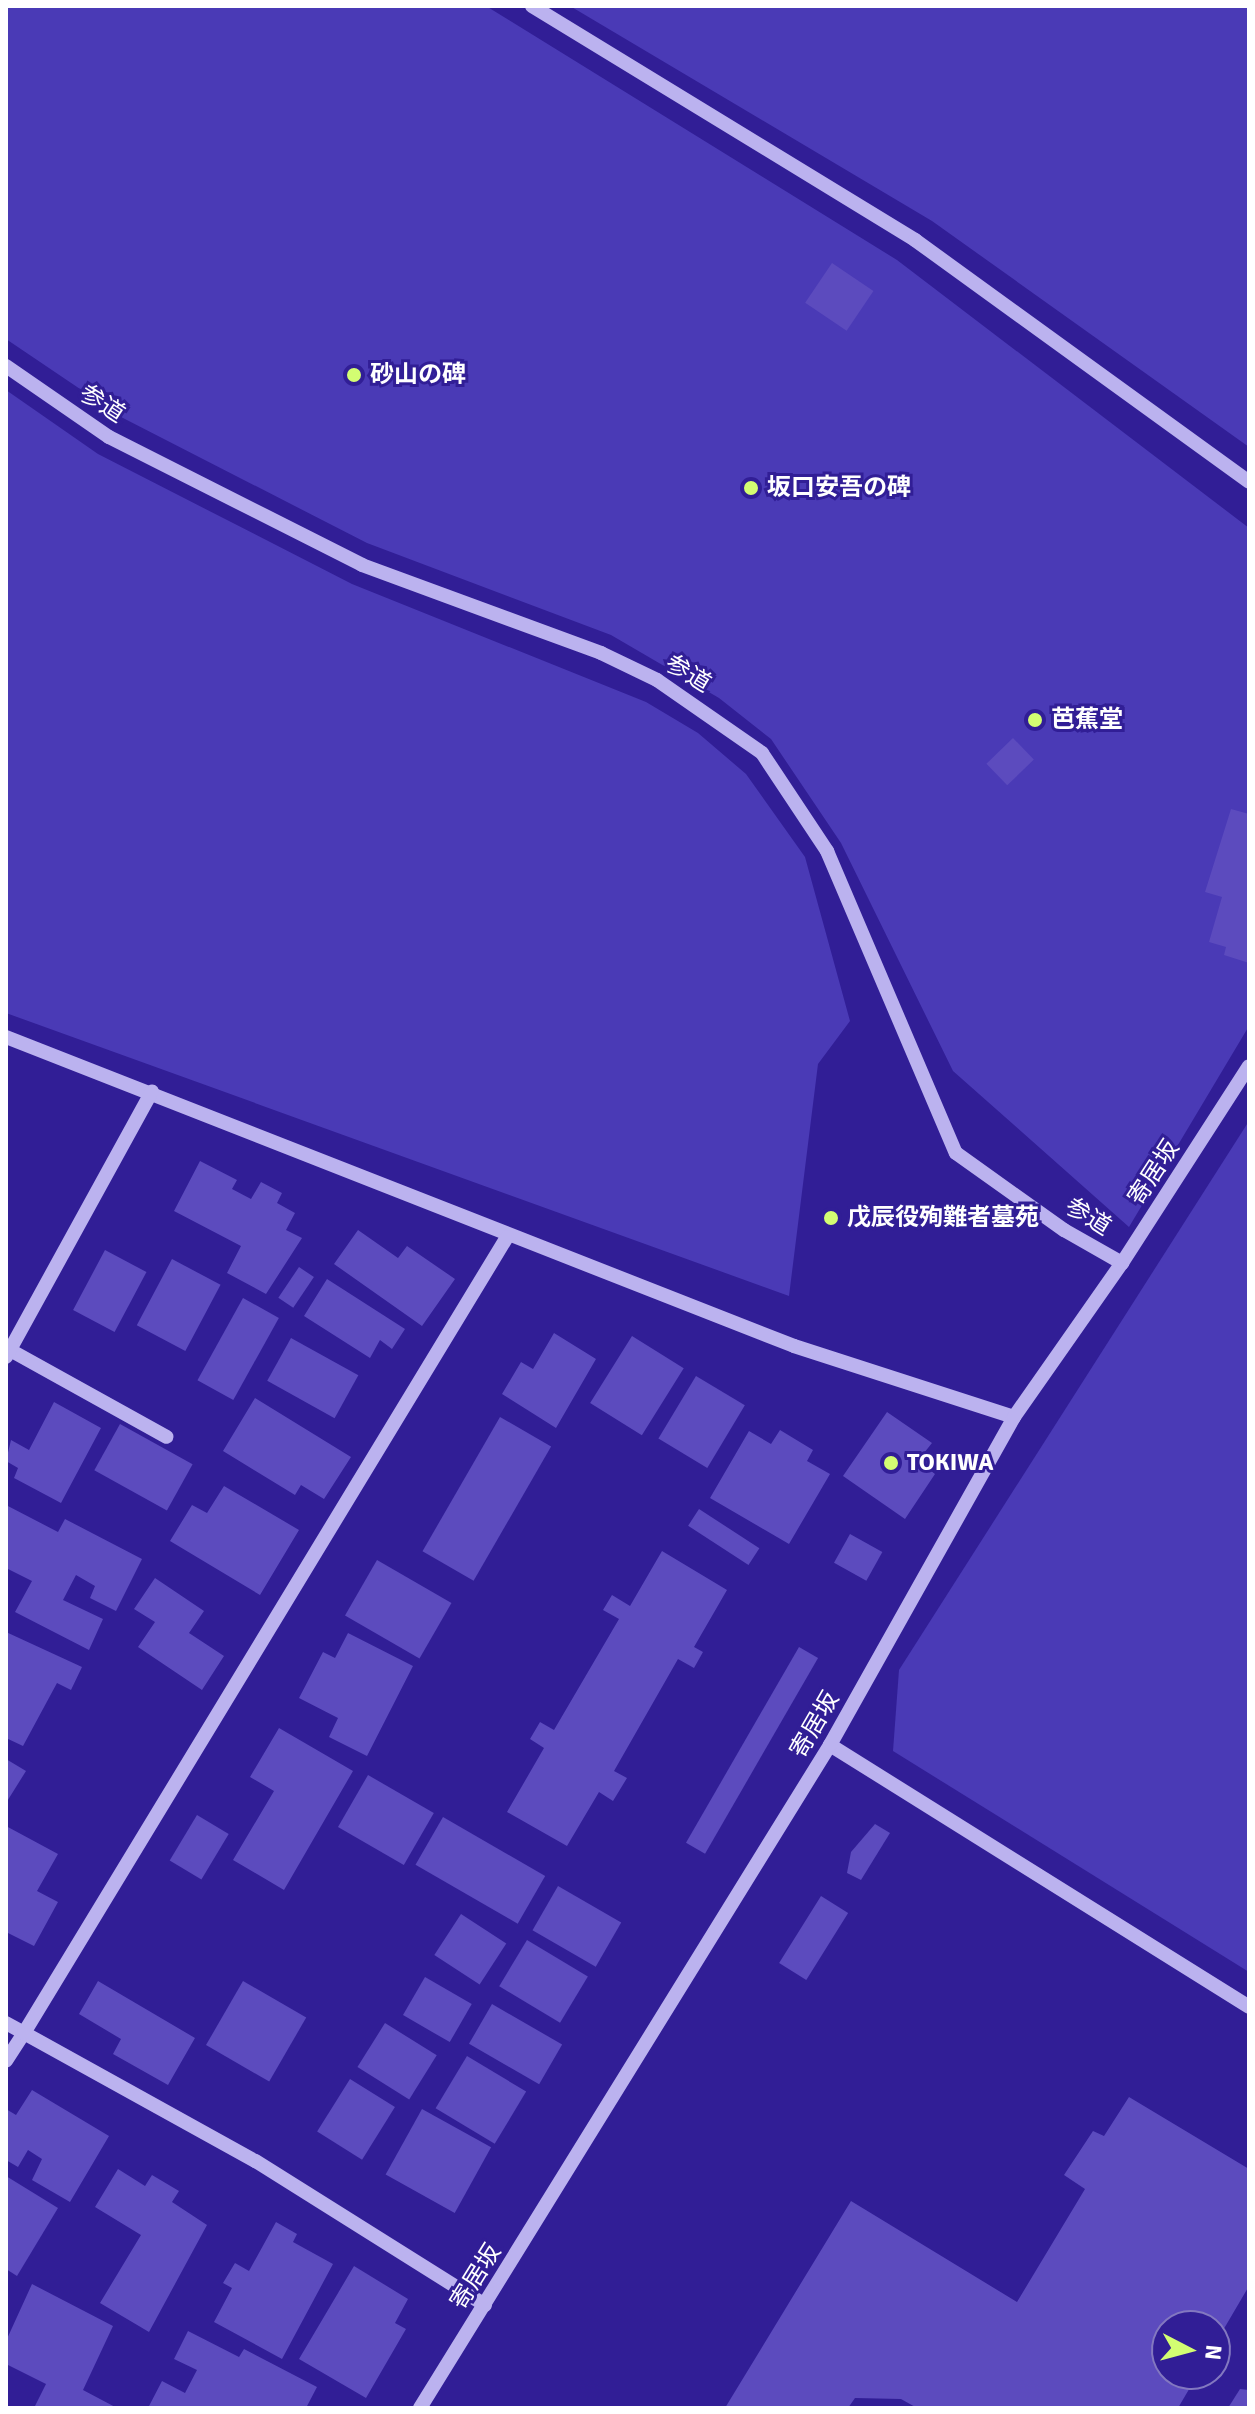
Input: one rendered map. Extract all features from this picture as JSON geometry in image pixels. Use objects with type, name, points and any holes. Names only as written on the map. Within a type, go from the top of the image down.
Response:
[{"type":"street","points":[[532,6],[915,240],[1249,482]]},
{"type":"street","name":"参道","points":[[6,366],[109,437],[362,565],[601,653],[657,680],[762,753],[827,851],[956,1153],[1064,1230],[1122,1263]]},
{"type":"street","points":[[6,1037],[152,1091],[507,1237],[794,1346],[1014,1417]]},
{"type":"street","name":"寄居坂","points":[[420,2408],[830,1745],[1014,1417],[1122,1263],[1249,1066]]},
{"type":"street","points":[[152,1091],[8,1353],[167,1437]]},
{"type":"street","points":[[6,2061],[507,1237]]},
{"type":"street","points":[[830,1745],[1249,2007]]},
{"type":"street","points":[[6,2023],[255,2161],[485,2305]]},
{"type":"shaded area","points":[[6,6],[486,6],[897,260],[1249,528],[1249,1026],[1129,1227],[953,1071],[841,843],[771,739],[719,698],[611,635],[367,543],[123,418],[6,339]]},
{"type":"shaded area","points":[[570,6],[1249,6],[1249,447],[932,221]]},
{"type":"shaded area","points":[[6,390],[98,454],[352,584],[646,702],[698,733],[746,774],[805,857],[850,1021],[818,1064],[789,1296],[6,1013]]},
{"type":"shaded area","points":[[1249,1121],[1249,1972],[893,1751],[899,1670]]},
{"type":"building","points":[[832,263],[873,291],[847,331],[805,303]]},
{"type":"building","points":[[1013,738],[1034,760],[1007,785],[986,764]]},
{"type":"building","points":[[1231,809],[1249,814],[1249,963],[1224,955],[1226,947],[1209,942],[1222,897],[1205,892]]},
{"type":"building","points":[[200,1161],[237,1180],[232,1189],[251,1199],[261,1182],[282,1193],[277,1203],[295,1213],[286,1230],[302,1238],[266,1294],[227,1273],[241,1246],[174,1211]]},
{"type":"building","points":[[358,1230],[398,1258],[407,1246],[455,1279],[422,1326],[334,1264]]},
{"type":"building","points":[[105,1250],[146,1272],[115,1332],[73,1310]]},
{"type":"building","points":[[172,1259],[221,1285],[185,1351],[137,1325]]},
{"type":"building","points":[[299,1267],[314,1277],[293,1308],[278,1298]]},
{"type":"building","points":[[327,1279],[405,1329],[392,1349],[380,1340],[370,1358],[304,1316]]},
{"type":"building","points":[[243,1298],[279,1318],[233,1400],[197,1380]]},
{"type":"building","points":[[554,1333],[596,1359],[556,1428],[502,1394],[521,1362],[533,1369]]},
{"type":"building","points":[[632,1336],[684,1368],[642,1435],[590,1403]]},
{"type":"building","points":[[291,1338],[358,1375],[335,1418],[267,1381]]},
{"type":"building","points":[[696,1376],[745,1405],[707,1468],[658,1439]]},
{"type":"building","points":[[255,1398],[351,1457],[324,1499],[301,1485],[295,1495],[223,1451]]},
{"type":"building","points":[[54,1402],[101,1428],[61,1503],[14,1478],[18,1468],[6,1461],[11,1440],[29,1450]]},
{"type":"building","name":"TOKIWA","points":[[887,1412],[932,1443],[924,1453],[933,1459],[926,1467],[935,1474],[905,1519],[843,1476]]},
{"type":"building","points":[[500,1417],[551,1446],[474,1581],[423,1551]]},
{"type":"building","points":[[120,1424],[193,1464],[167,1511],[94,1470]]},
{"type":"building","points":[[780,1430],[813,1450],[807,1461],[830,1474],[789,1544],[710,1498],[749,1431],[771,1444]]},
{"type":"building","points":[[224,1486],[299,1530],[260,1595],[170,1541],[192,1505],[207,1513]]},
{"type":"building","points":[[6,1505],[58,1532],[65,1519],[142,1559],[116,1611],[90,1598],[95,1586],[76,1575],[63,1600],[103,1619],[89,1650],[15,1612],[32,1581],[6,1568]]},
{"type":"building","points":[[699,1509],[759,1548],[748,1565],[688,1526]]},
{"type":"building","points":[[850,1534],[882,1552],[866,1581],[834,1563]]},
{"type":"building","points":[[662,1551],[727,1590],[694,1647],[703,1652],[694,1668],[678,1659],[614,1771],[627,1778],[613,1801],[599,1792],[567,1846],[507,1812],[544,1748],[530,1739],[540,1722],[554,1730],[619,1619],[603,1610],[612,1595],[630,1606]]},
{"type":"building","points":[[377,1560],[451,1603],[419,1658],[345,1615]]},
{"type":"building","points":[[155,1578],[204,1611],[189,1633],[224,1656],[202,1690],[138,1647],[155,1622],[134,1609]]},
{"type":"building","points":[[6,1632],[82,1667],[71,1690],[57,1683],[23,1746],[6,1738]]},
{"type":"building","points":[[348,1633],[413,1666],[367,1756],[329,1737],[338,1718],[299,1698],[323,1652],[335,1658]]},
{"type":"building","points":[[799,1647],[818,1658],[705,1854],[686,1843]]},
{"type":"building","points":[[279,1728],[353,1771],[284,1890],[233,1860],[274,1791],[250,1777]]},
{"type":"building","points":[[6,1759],[26,1771],[6,1803]]},
{"type":"building","points":[[368,1775],[434,1813],[404,1865],[338,1827]]},
{"type":"building","points":[[197,1815],[229,1834],[201,1879],[170,1860]]},
{"type":"building","points":[[443,1817],[545,1876],[518,1924],[416,1865]]},
{"type":"building","points":[[875,1824],[890,1833],[861,1880],[847,1873],[851,1852]]},
{"type":"building","points":[[6,1826],[58,1854],[37,1891],[58,1902],[34,1946],[6,1932]]},
{"type":"building","points":[[558,1886],[621,1922],[596,1967],[532,1930]]},
{"type":"building","points":[[821,1896],[848,1913],[806,1980],[779,1963]]},
{"type":"building","points":[[461,1914],[506,1943],[480,1985],[434,1955]]},
{"type":"building","points":[[527,1940],[588,1977],[560,2023],[499,1986]]},
{"type":"building","points":[[425,1977],[472,2004],[450,2042],[403,2015]]},
{"type":"building","points":[[98,1981],[195,2038],[168,2085],[113,2054],[121,2039],[79,2014]]},
{"type":"building","points":[[243,1981],[306,2018],[269,2082],[206,2045]]},
{"type":"building","points":[[492,2004],[562,2044],[539,2084],[469,2044]]},
{"type":"building","points":[[385,2023],[437,2055],[409,2099],[357,2067]]},
{"type":"building","points":[[467,2056],[526,2092],[495,2144],[436,2108]]},
{"type":"building","points":[[350,2079],[395,2107],[362,2160],[317,2132]]},
{"type":"building","points":[[32,2090],[109,2136],[70,2202],[32,2180],[42,2159],[28,2150],[18,2167],[6,2160],[6,2109],[16,2115]]},
{"type":"building","points":[[1129,2097],[1249,2169],[1249,2286],[1231,2317],[1231,2310],[1151,2310],[1151,2390],[1189,2390],[1178,2408],[917,2408],[901,2399],[855,2398],[848,2408],[725,2408],[851,2201],[1017,2302],[1085,2189],[1064,2175],[1093,2131],[1104,2136]]},
{"type":"building","points":[[422,2109],[491,2147],[455,2213],[386,2175]]},
{"type":"building","points":[[118,2169],[145,2186],[152,2175],[179,2191],[172,2202],[207,2225],[149,2332],[100,2303],[141,2235],[95,2207]]},
{"type":"building","points":[[6,2176],[58,2208],[17,2276],[6,2269]]},
{"type":"building","points":[[276,2222],[297,2234],[293,2242],[333,2264],[282,2359],[214,2322],[232,2288],[223,2283],[235,2263],[249,2271]]},
{"type":"building","points":[[354,2266],[408,2299],[395,2323],[406,2329],[366,2398],[299,2359]]},
{"type":"building","points":[[32,2284],[113,2326],[83,2390],[117,2408],[34,2408],[46,2384],[6,2364],[6,2341]]},
{"type":"building","points":[[188,2331],[239,2357],[244,2349],[317,2387],[306,2408],[148,2408],[162,2381],[185,2393],[197,2370],[174,2359]]},
{"type":"building","points":[[1240,2389],[1249,2390],[1249,2408],[1228,2408]]},
{"type":"place","name":"砂山の碑","points":[[354,375]]},
{"type":"place","name":"坂口安吾の碑","points":[[751,488]]},
{"type":"place","name":"芭蕉堂","points":[[1035,720]]},
{"type":"place","name":"戊辰役殉難者墓苑","points":[[831,1218]]},
{"type":"place","name":"TOKIWA","points":[[891,1463]]}]
